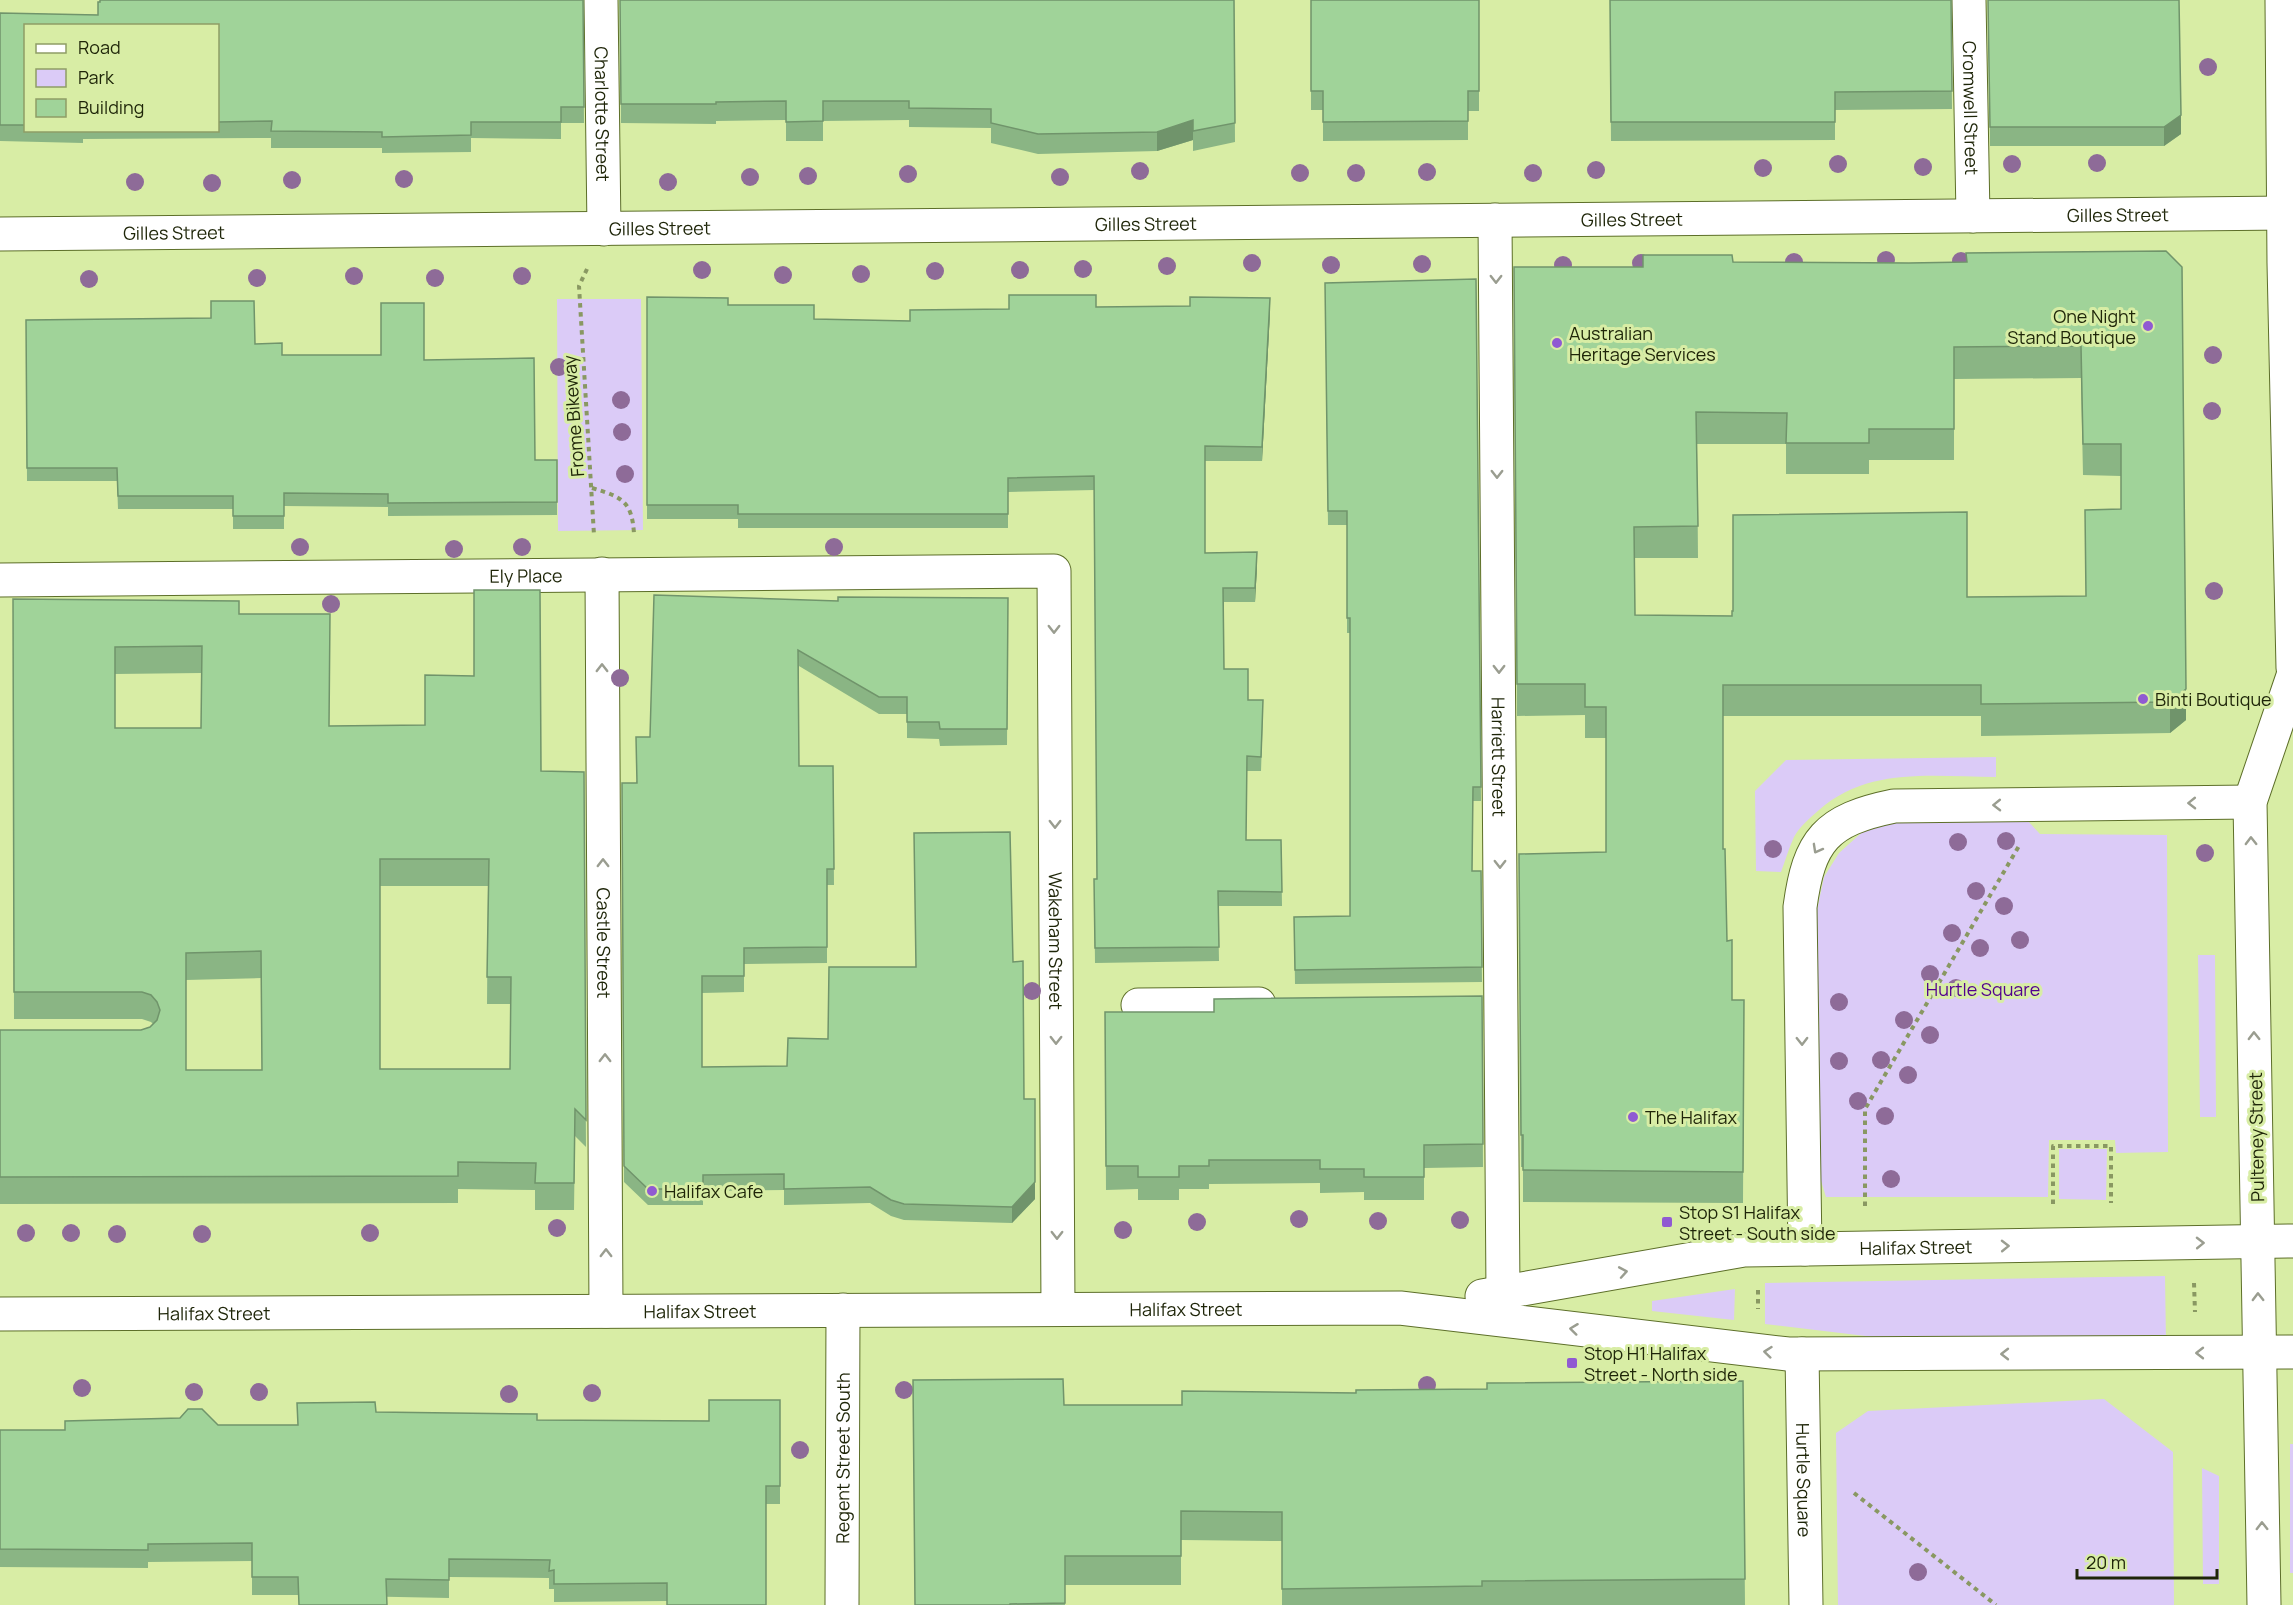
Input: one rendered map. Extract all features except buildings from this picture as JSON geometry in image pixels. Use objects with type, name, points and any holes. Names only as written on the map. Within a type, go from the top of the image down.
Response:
[{"type":"street","name":"Charlotte Street","points":[[601,0],[604,229]]},
{"type":"street","name":"Cromwell Street","points":[[1969,0],[1973,216]]},
{"type":"street","points":[[2282,0],[2288,213],[2293,668]]},
{"type":"street","name":"Gilles Street","points":[[0,234],[2288,213]]},
{"type":"street","name":"Harriett Street","points":[[1495,220],[1503,1293]]},
{"type":"street","name":"Ely Place","points":[[0,580],[1054,571]]},
{"type":"street","name":"Wakeham Street","points":[[1054,571],[1058,1309]]},
{"type":"street","name":"Castle Street","points":[[602,574],[606,1311]]},
{"type":"street","name":"Pulteney Street","points":[[2264,1605],[2250,802],[2293,676]]},
{"type":"street","points":[[1805,1249],[1800,907],[1804,877],[1814,851],[1827,832],[1869,811],[1894,806],[2250,802]]},
{"type":"street","points":[[1466,1001],[1501,1000]]},
{"type":"street","points":[[1138,1005],[1290,1003]]},
{"type":"street","name":"Halifax Street","points":[[1400,1308],[1503,1293],[1744,1251],[2293,1241]]},
{"type":"street","name":"Halifax Street","points":[[0,1314],[1400,1308],[1733,1348],[1802,1354],[2293,1352]]},
{"type":"street","name":"Regent Street South","points":[[842,1605],[843,1310]]},
{"type":"street","name":"Hurtle Square","points":[[1802,1354],[1806,1605]]},
{"type":"path","name":"Frome Bikeway","points":[[588,267],[579,286],[593,530],[602,574]]},
{"type":"path","points":[[592,488],[613,494],[626,502],[633,518],[634,539]]},
{"type":"path","points":[[1865,1206],[1865,1109],[2023,839]]},
{"type":"path","points":[[2053,1205],[2053,1146],[2110,1146],[2111,1204]]},
{"type":"path","points":[[2194,1276],[2195,1318]]},
{"type":"path","points":[[1758,1286],[1758,1310]]},
{"type":"path","points":[[1854,1493],[1996,1605]]},
{"type":"green space","points":[[557,299],[641,299],[643,530],[558,531]]},
{"type":"green space","points":[[1996,757],[1996,777],[1903,777],[1859,786],[1838,796],[1805,822],[1792,841],[1781,872],[1756,871],[1755,791],[1786,760]]},
{"type":"green space","name":"Hurtle Square","points":[[1894,820],[2027,820],[2040,834],[2167,835],[2168,1152],[2116,1153],[2115,1140],[2049,1140],[2048,1197],[1826,1197],[1818,1171],[1817,910],[1824,877],[1839,853],[1868,827]]},
{"type":"green space","points":[[2198,955],[2215,955],[2216,1117],[2200,1117]]},
{"type":"green space","points":[[2059,1149],[2107,1149],[2106,1200],[2059,1199]]},
{"type":"green space","points":[[2165,1276],[2166,1343],[1924,1343],[1765,1324],[1765,1283]]},
{"type":"green space","points":[[1735,1289],[1734,1320],[1652,1311],[1652,1301]]},
{"type":"green space","points":[[2104,1399],[2173,1452],[2174,1605],[1838,1605],[1836,1433],[1868,1411]]},
{"type":"green space","points":[[2290,1444],[2293,1444],[2293,1573],[2290,1573]]},
{"type":"green space","points":[[2202,1468],[2219,1476],[2219,1584],[2203,1584]]},
{"type":"place","name":"One Night Stand Boutique","points":[[2148,326]]},
{"type":"place","name":"Australian Heritage Services","points":[[1557,343]]},
{"type":"place","name":"Binti Boutique","points":[[2143,699]]},
{"type":"place","name":"The Halifax","points":[[1633,1117]]},
{"type":"place","name":"Halifax Cafe","points":[[652,1191]]},
{"type":"place","name":"Stop S1 Halifax Street - South side","points":[[1667,1222]]},
{"type":"place","name":"Stop H1 Halifax Street - North side","points":[[1572,1363]]}]
